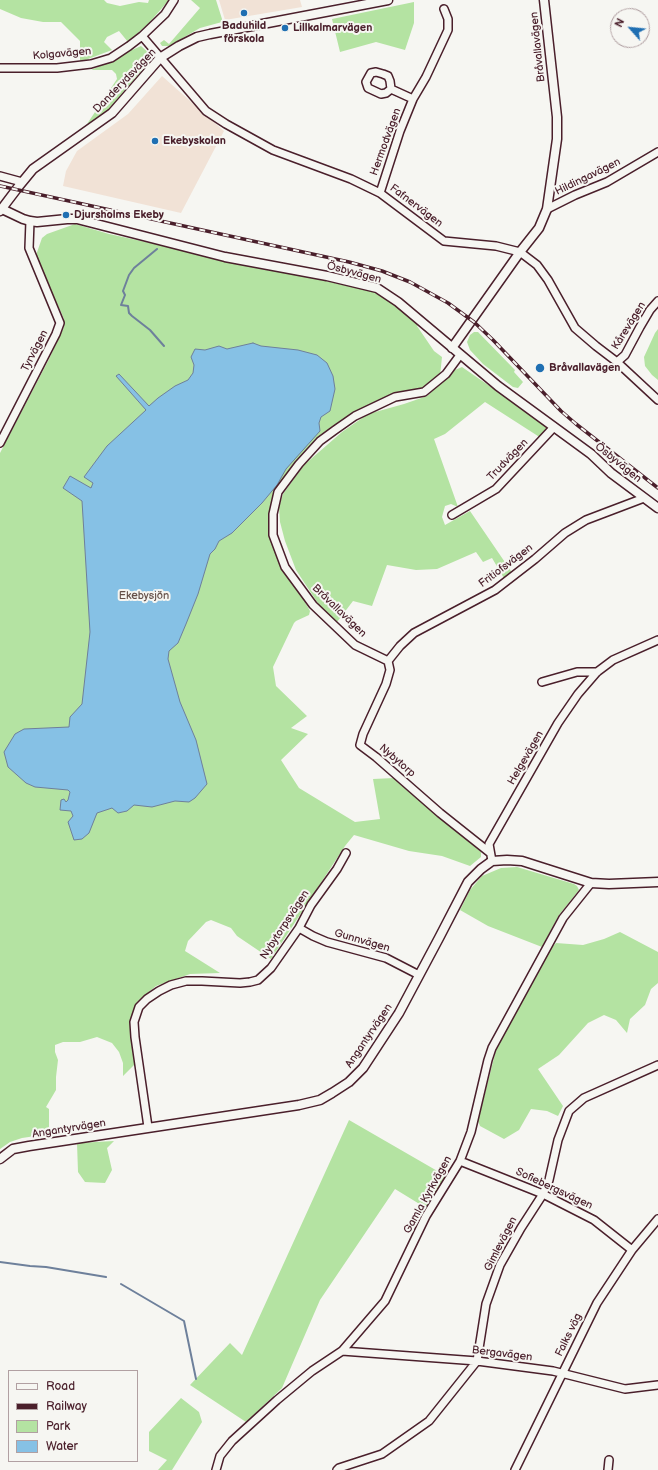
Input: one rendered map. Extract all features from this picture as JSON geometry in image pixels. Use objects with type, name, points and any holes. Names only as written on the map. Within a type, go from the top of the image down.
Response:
[{"type":"street","points":[[160,58],[142,36],[165,14],[174,0]]},
{"type":"street","name":"Danderydsvägen","points":[[1,210],[33,169],[112,113],[160,58],[179,46],[197,37],[210,34],[388,0]]},
{"type":"street","name":"Bråvallavägen","points":[[452,348],[538,228],[547,209],[557,139],[557,117],[544,0]]},
{"type":"street","name":"Hermodvägen","points":[[380,193],[400,131],[413,99],[426,77],[448,30],[448,19],[444,9]]},
{"type":"street","name":"Kolgavägen","points":[[0,68],[57,68],[91,64],[113,57],[142,36]]},
{"type":"street","name":"Fafnervägen","points":[[160,58],[206,111],[273,150],[351,179],[380,193],[444,241],[496,246],[520,252],[537,265],[548,280],[575,328],[618,362],[658,400]]},
{"type":"street","name":"Hermodvägen","points":[[391,89],[413,99]]},
{"type":"street","name":"Hildingavägen","points":[[547,209],[575,195],[607,182],[658,152]]},
{"type":"street","points":[[0,176],[22,182]]},
{"type":"street","name":"Ösbyvägen","points":[[1,210],[23,219],[37,222],[67,218],[77,219],[225,257],[327,276],[377,288],[398,302],[498,386],[591,454],[611,473],[658,508]]},
{"type":"street","name":"Tyrvägen","points":[[0,443],[56,334],[60,323],[29,248],[30,221]]},
{"type":"street","name":"Kårevägen","points":[[618,362],[625,355],[640,326],[650,310],[658,301]]},
{"type":"street","name":"Bråvallavägen","points":[[388,661],[355,645],[313,605],[285,567],[273,535],[272,514],[278,492],[299,464],[325,437],[355,416],[395,397],[424,392],[446,374],[460,355]]},
{"type":"street","name":"Trudvägen","points":[[452,515],[496,489],[554,427]]},
{"type":"street","name":"Fritiofsvägen","points":[[388,661],[400,646],[414,633],[495,590],[565,532],[586,520],[644,498]]},
{"type":"street","name":"Helgevägen","points":[[489,852],[489,844],[558,723],[578,694],[597,672],[614,660],[658,640]]},
{"type":"street","name":"Nybytorp","points":[[388,661],[390,670],[386,684],[360,745],[376,757],[440,813],[489,852]]},
{"type":"street","points":[[542,682],[577,672],[597,672]]},
{"type":"street","points":[[489,852],[492,861],[522,861],[591,883],[609,884],[658,882]]},
{"type":"street","name":"Nybytorpsvägen","points":[[148,1127],[135,1037],[134,1022],[139,1007],[147,999],[159,991],[171,985],[186,981],[240,983],[258,980],[271,968],[299,928],[311,905],[337,869],[346,853]]},
{"type":"street","name":"Angantyrvägen","points":[[0,1159],[13,1149],[148,1127],[299,1105],[320,1100],[332,1094],[349,1082],[362,1068],[399,1013],[468,882],[481,869],[492,861]]},
{"type":"street","name":"Gamla Kyrkvägen","points":[[216,1470],[220,1456],[232,1441],[276,1400],[312,1371],[342,1351],[385,1301],[426,1216],[460,1161],[471,1132],[492,1048],[564,918],[591,883]]},
{"type":"street","name":"Gunnvägen","points":[[299,928],[327,942],[386,958],[419,975]]},
{"type":"street","name":"Gimlevägen","points":[[477,1361],[486,1304],[500,1265],[521,1228],[543,1194],[549,1180],[558,1140],[569,1110],[584,1098],[658,1065]]},
{"type":"street","name":"Sofiebergsvägen","points":[[460,1161],[543,1194],[594,1220],[632,1250]]},
{"type":"street","name":"Falks väg","points":[[515,1470],[597,1303],[632,1250],[658,1219]]},
{"type":"street","name":"Bergavägen","points":[[342,1351],[477,1361],[562,1373],[625,1389],[658,1385]]},
{"type":"street","points":[[337,1470],[382,1454],[429,1420],[477,1361]]},
{"type":"street","points":[[608,1470],[609,1460]]},
{"type":"shaded area","name":"Baduhild förskola","points":[[219,0],[300,0],[302,7],[225,20]]},
{"type":"shaded area","name":"Ekebyskolan","points":[[162,76],[224,131],[181,213],[63,186],[66,171],[77,151],[128,114]]},
{"type":"green space","points":[[0,0],[104,0],[107,3],[120,6],[139,2],[148,3],[149,0],[169,0],[149,23],[128,42],[119,31],[107,37],[104,42],[112,50],[80,62],[80,41],[61,22],[43,22],[21,18],[0,9]]},
{"type":"green space","points":[[191,0],[216,0],[222,22],[200,28],[169,46],[162,46],[160,43],[164,40],[169,44],[200,8]]},
{"type":"green space","points":[[414,2],[414,23],[405,50],[376,42],[340,52],[332,19]]},
{"type":"green space","points":[[141,46],[150,54],[148,63],[107,111],[87,124],[117,79],[116,74],[112,70],[91,70],[112,61],[131,49],[132,50]]},
{"type":"green space","name":"Ekebysjön","points":[[75,224],[109,234],[376,292],[407,313],[418,324],[417,326],[434,351],[442,357],[440,376],[425,387],[385,400],[310,449],[275,502],[275,531],[295,584],[310,611],[309,615],[294,623],[273,667],[276,686],[307,716],[291,728],[308,734],[281,760],[299,788],[355,822],[380,819],[373,779],[394,778],[481,852],[481,857],[470,866],[442,856],[409,851],[354,835],[345,846],[271,959],[237,936],[231,928],[211,920],[206,922],[188,941],[185,951],[220,973],[190,974],[156,986],[137,1002],[131,1020],[136,1063],[123,1076],[123,1063],[119,1052],[112,1043],[97,1037],[80,1042],[63,1042],[55,1045],[55,1052],[58,1060],[56,1090],[46,1107],[49,1109],[49,1134],[22,1138],[10,1142],[0,1149],[0,453],[64,327],[64,319],[35,258],[42,238],[47,234]]},
{"type":"green space","points":[[658,329],[658,380],[645,366],[644,357]]},
{"type":"green space","points":[[474,332],[478,332],[515,370],[514,372],[523,382],[518,388],[513,387],[483,364],[470,350],[467,342],[470,335]]},
{"type":"green space","points":[[462,367],[549,427],[541,438],[485,402],[445,434],[434,439],[458,507],[451,504],[445,506],[442,517],[445,525],[470,511],[513,574],[505,580],[492,558],[483,562],[476,552],[437,569],[416,570],[387,565],[372,606],[353,601],[337,622],[323,611],[296,570],[285,541],[280,522],[279,507],[283,494],[304,465],[342,432],[368,414],[427,396],[455,370]]},
{"type":"green space","points":[[517,867],[574,884],[579,890],[559,915],[542,947],[488,926],[460,910],[470,890],[482,876],[501,868]]},
{"type":"green space","points":[[620,932],[658,952],[658,983],[651,989],[645,1005],[630,1019],[627,1033],[616,1020],[604,1015],[588,1023],[559,1055],[538,1069],[563,1106],[558,1116],[547,1111],[531,1109],[519,1130],[504,1139],[480,1126],[478,1121],[496,1050],[549,950],[556,943],[583,945],[604,939]]},
{"type":"green space","points":[[349,1120],[446,1176],[426,1208],[395,1189],[320,1300],[282,1388],[246,1422],[190,1385],[230,1343],[242,1355]]},
{"type":"green space","points":[[114,1141],[107,1148],[112,1170],[105,1183],[85,1182],[78,1172],[77,1143]]},
{"type":"green space","points":[[181,1398],[199,1412],[202,1422],[172,1470],[158,1470],[167,1460],[149,1451],[149,1432]]},
{"type":"water","name":"Ekebysjön","points":[[253,343],[261,346],[298,350],[317,355],[327,363],[333,376],[335,389],[330,411],[321,417],[319,423],[320,431],[286,469],[277,485],[262,503],[232,533],[219,541],[215,549],[210,554],[198,594],[178,643],[169,651],[168,659],[180,702],[196,740],[207,784],[195,798],[189,802],[175,801],[152,807],[134,805],[127,811],[118,813],[112,808],[97,813],[89,833],[82,839],[74,840],[68,822],[73,816],[71,811],[60,810],[61,800],[64,799],[66,802],[70,792],[68,790],[35,787],[26,783],[8,767],[4,752],[15,734],[24,729],[69,727],[70,717],[82,704],[90,632],[82,501],[63,488],[70,476],[91,488],[93,483],[84,477],[107,446],[146,410],[116,376],[119,374],[149,406],[175,386],[188,380],[193,373],[194,365],[191,357],[195,349],[205,350],[219,346],[227,349]]},
{"type":"waterway","points":[[157,249],[134,268],[129,275],[123,291],[125,295],[121,305],[128,306],[129,313],[150,330],[164,346]]},
{"type":"waterway","points":[[0,1262],[46,1267],[106,1277]]},
{"type":"waterway","points":[[121,1284],[184,1321],[196,1379]]},
{"type":"railway","points":[[0,186],[349,262],[382,271],[410,282],[448,303],[474,322],[561,411],[658,488]]},
{"type":"place","name":"Baduhild förskola","points":[[244,13]]},
{"type":"place","name":"Lillkalmarvägen","points":[[285,28]]},
{"type":"place","name":"Ekebyskolan","points":[[155,141]]},
{"type":"place","name":"Djursholms Ekeby","points":[[66,215]]},
{"type":"place","name":"Bråvallavägen","points":[[540,368]]}]
